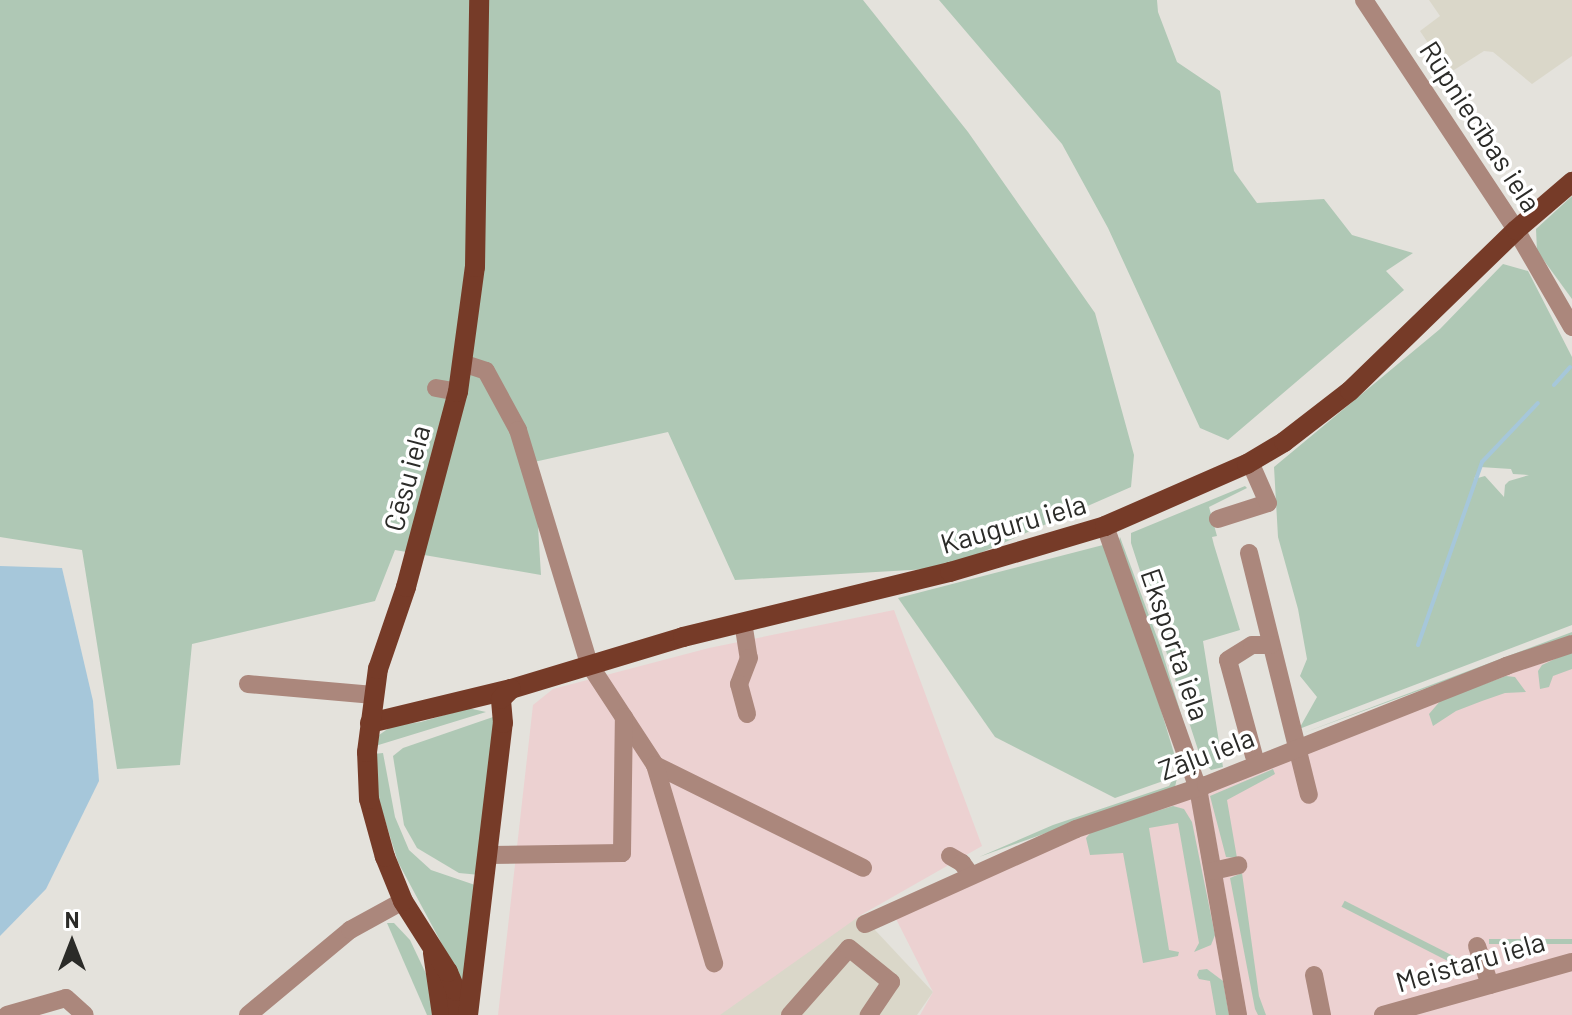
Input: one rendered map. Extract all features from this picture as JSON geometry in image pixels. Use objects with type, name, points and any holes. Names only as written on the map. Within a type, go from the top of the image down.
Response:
[{"type":"main road","name":"Cēsu iela","points":[[459,1015],[456,991],[448,972],[433,953],[403,901],[385,857],[369,799],[370,723],[378,669],[406,587],[458,392],[475,267],[479,0]]},
{"type":"main road","name":"Kauguru iela","points":[[370,723],[511,689],[743,622],[950,572],[1105,526],[1250,462],[1284,442],[1350,391],[1516,230],[1572,182]]},
{"type":"main road","points":[[468,1015],[503,723],[501,699],[511,689]]},
{"type":"main road","name":"Cēsu iela","points":[[433,953],[442,1015]]},
{"type":"street","name":"Rūpniecības iela","points":[[1364,0],[1516,230],[1572,327]]},
{"type":"street","points":[[462,363],[486,371],[518,430],[589,664],[655,765],[714,963]]},
{"type":"street","points":[[436,388],[458,392]]},
{"type":"street","points":[[1218,519],[1268,503],[1250,462]]},
{"type":"street","name":"Eksporta iela","points":[[1105,526],[1198,788],[1238,1015]]},
{"type":"street","points":[[1249,553],[1309,795]]},
{"type":"street","points":[[743,622],[749,658],[739,684],[747,714]]},
{"type":"street","name":"Zāļu iela","points":[[865,924],[970,874],[1076,829],[1198,788],[1572,644]]},
{"type":"street","points":[[1254,756],[1228,660],[1252,645],[1271,645]]},
{"type":"street","points":[[248,684],[374,695]]},
{"type":"street","points":[[487,855],[622,853],[624,717]]},
{"type":"street","points":[[655,765],[863,868]]},
{"type":"street","points":[[950,856],[962,863],[970,874]]},
{"type":"street","points":[[1213,871],[1238,865]]},
{"type":"street","points":[[248,1015],[350,930],[403,901]]},
{"type":"street","points":[[1477,946],[1490,985]]},
{"type":"street","points":[[790,1015],[849,948],[891,982],[869,1015]]},
{"type":"street","name":"Meistaru iela","points":[[1383,1015],[1572,962]]},
{"type":"street","points":[[1314,975],[1322,1015]]},
{"type":"street","points":[[7,1015],[66,998],[85,1015]]},
{"type":"shaded area","points":[[1429,0],[1572,0],[1572,56],[1532,84],[1493,52],[1484,51],[1454,70],[1446,70],[1420,31],[1440,16]]},
{"type":"shaded area","points":[[894,610],[982,846],[861,915],[720,1015],[498,1015],[533,705],[553,689],[709,648]]},
{"type":"shaded area","points":[[1572,644],[1572,1015],[920,1015],[933,992],[892,911]]},
{"type":"shaded area","points":[[861,915],[933,992],[917,1015],[718,1015],[773,971]]},
{"type":"green space","points":[[0,0],[863,0],[968,132],[1095,313],[1134,455],[1131,487],[946,568],[735,580],[668,432],[534,462],[541,575],[395,550],[375,601],[192,644],[180,765],[117,769],[82,550],[0,537]]},
{"type":"green space","points":[[939,0],[1157,0],[1158,12],[1177,62],[1220,91],[1234,171],[1257,203],[1324,199],[1352,235],[1413,253],[1386,271],[1404,290],[1228,440],[1200,428],[1108,228],[1062,144]]},
{"type":"green space","points":[[1572,196],[1572,299],[1537,251],[1536,229]]},
{"type":"green space","points":[[1503,264],[1528,271],[1572,357],[1572,625],[1299,729],[1317,697],[1300,676],[1307,659],[1298,609],[1278,537],[1274,467],[1440,329]],"holes":[[[1480,467],[1511,469],[1513,474],[1529,475],[1509,481],[1505,485],[1504,497],[1485,476],[1474,479]]]},
{"type":"green space","points":[[1245,486],[1247,488],[1209,507],[1217,536],[1212,537],[1214,545],[1240,630],[1203,641],[1223,767],[1211,770],[1201,759],[1131,543],[1131,533]]},
{"type":"green space","points":[[1120,537],[1161,648],[1194,757],[1119,541]]},
{"type":"green space","points":[[1103,545],[1146,660],[1176,760],[1166,780],[1115,798],[995,737],[898,598]]},
{"type":"green space","points":[[1572,632],[1572,635],[1303,733]]},
{"type":"green space","points":[[1572,651],[1572,669],[1553,676],[1549,687],[1540,689],[1538,671],[1542,665]]},
{"type":"green space","points":[[1506,676],[1515,677],[1526,692],[1505,693],[1482,701],[1456,711],[1433,726],[1429,714],[1441,700]]},
{"type":"green space","points":[[468,708],[486,712],[372,747],[379,735],[392,726],[421,722]]},
{"type":"green space","points":[[493,717],[497,724],[480,875],[459,873],[417,848],[404,825],[393,756],[403,748]]},
{"type":"green space","points":[[383,753],[395,817],[409,850],[431,870],[478,886],[466,989],[398,862],[374,785],[373,754]]},
{"type":"green space","points":[[1179,769],[1175,787],[979,857],[1053,825],[1169,786]]},
{"type":"green space","points":[[1273,769],[1275,774],[1227,800],[1237,858],[1226,857],[1210,796]]},
{"type":"green space","points":[[1173,806],[1184,809],[1192,822],[1215,935],[1211,945],[1194,952],[1199,943],[1178,823],[1149,828],[1169,950],[1179,952],[1178,956],[1143,963],[1123,853],[1090,855],[1086,838],[1092,831]]},
{"type":"green space","points":[[1242,873],[1259,996],[1266,1015],[1258,1015],[1255,1009],[1230,878]]},
{"type":"green space","points":[[1345,901],[1473,966],[1470,972],[1342,907]]},
{"type":"green space","points":[[387,923],[394,923],[410,940],[429,980],[438,1015],[427,1015]]},
{"type":"green space","points":[[1489,939],[1572,939],[1572,944],[1489,944]]},
{"type":"green space","points":[[1207,969],[1223,981],[1229,1015],[1216,1015],[1210,981],[1199,979],[1197,975],[1199,970]]},
{"type":"water","points":[[0,566],[62,568],[93,701],[99,781],[46,889],[0,936]]},
{"type":"waterway","points":[[1554,385],[1570,367]]},
{"type":"waterway","points":[[1418,645],[1482,462],[1538,403]]}]
